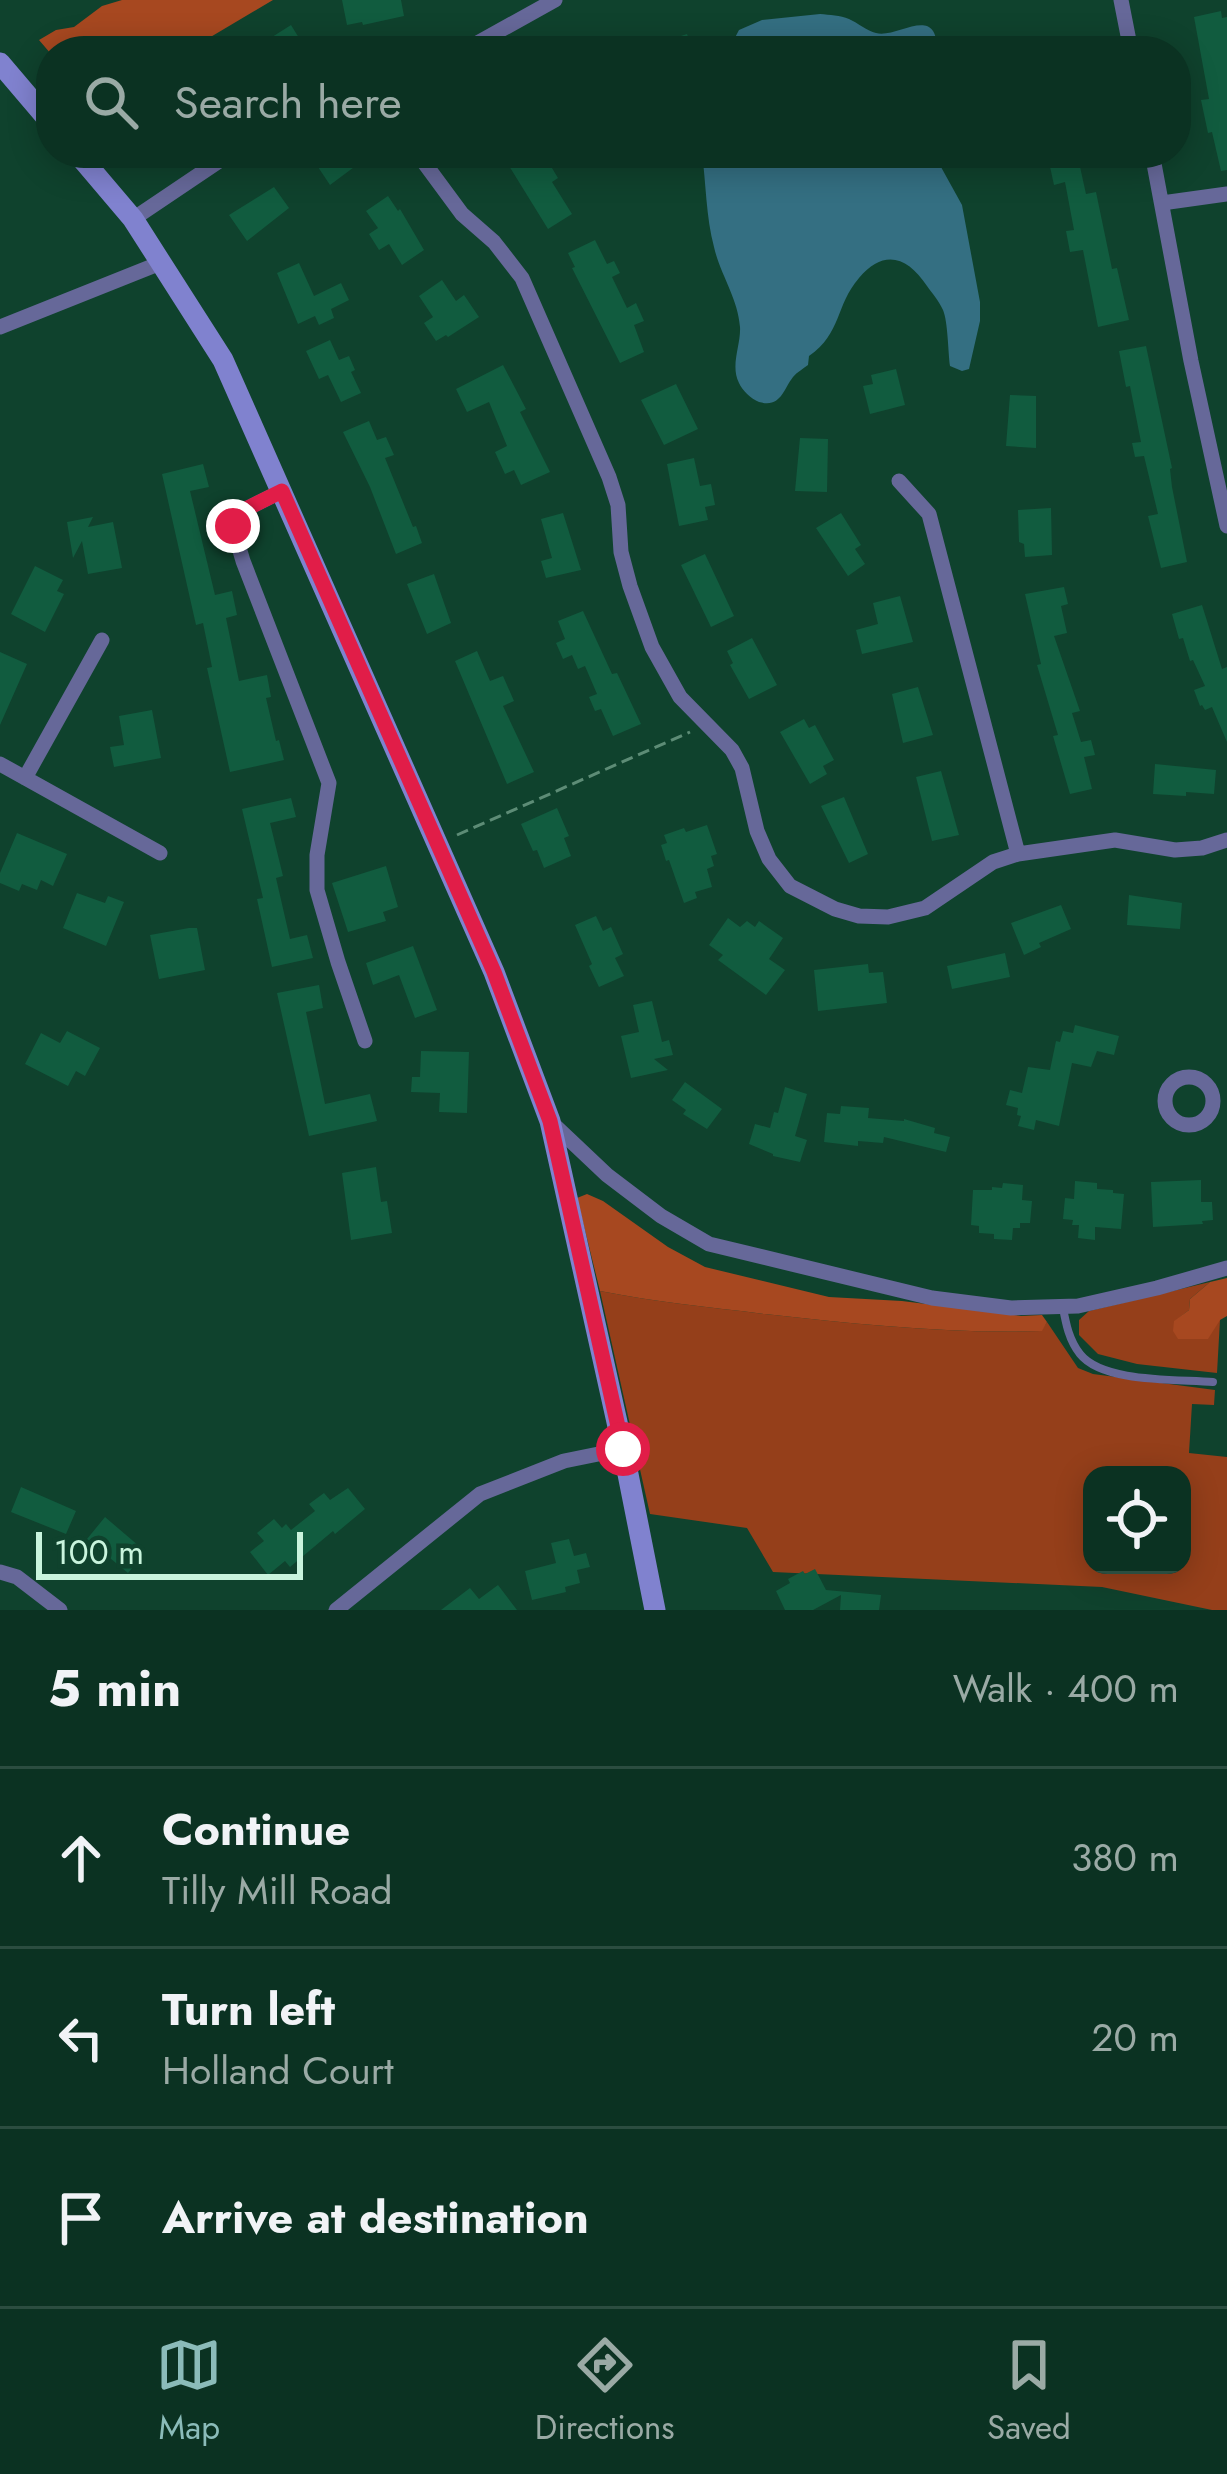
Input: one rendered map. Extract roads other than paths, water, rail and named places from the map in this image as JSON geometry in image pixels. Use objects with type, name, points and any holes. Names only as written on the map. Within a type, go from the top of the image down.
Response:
[{"type":"street","points":[[490,36],[555,0]]},
{"type":"street","points":[[1121,0],[1128,36]]},
{"type":"street","points":[[0,63],[36,105]]},
{"type":"street","points":[[89,168],[133,219],[223,360],[494,972],[550,1121],[656,1610]]},
{"type":"street","points":[[133,219],[209,168]]},
{"type":"street","points":[[428,168],[462,214],[494,242],[522,278],[609,477],[618,505],[629,586],[652,647],[680,697],[732,750],[742,768],[757,832],[769,859],[790,886],[835,909],[887,917],[925,908],[993,862],[1018,854],[1114,840],[1175,850],[1227,840]]},
{"type":"street","points":[[1155,168],[1227,526]]},
{"type":"street","points":[[1162,203],[1227,194]]},
{"type":"street","points":[[0,327],[163,262]]},
{"type":"street","points":[[899,481],[929,514],[1018,854]]},
{"type":"street","points":[[282,491],[242,511],[233,526],[329,783],[317,855],[317,890],[364,1041]]},
{"type":"street","points":[[26,778],[102,640]]},
{"type":"street","points":[[0,764],[160,853]]},
{"type":"street","points":[[1212,1106],[1227,1118]]},
{"type":"street","points":[[550,1121],[607,1175],[661,1216],[709,1244],[946,1300],[1011,1308],[1078,1306],[1227,1268]]},
{"type":"street","points":[[336,1610],[480,1494],[564,1461],[623,1449]]},
{"type":"street","points":[[0,1572],[17,1577],[60,1610]]},
{"type":"lane","points":[[1063,1306],[1067,1331],[1082,1358],[1108,1372],[1213,1382]]},
{"type":"water","points":[[820,14],[846,18],[876,33],[924,25],[936,36],[736,36],[762,20]]},
{"type":"water","points":[[704,168],[942,168],[962,205],[980,302],[969,369],[950,366],[943,310],[920,276],[904,263],[886,260],[859,278],[833,329],[780,397],[766,403],[750,397],[737,376],[739,316],[717,257]]}]
